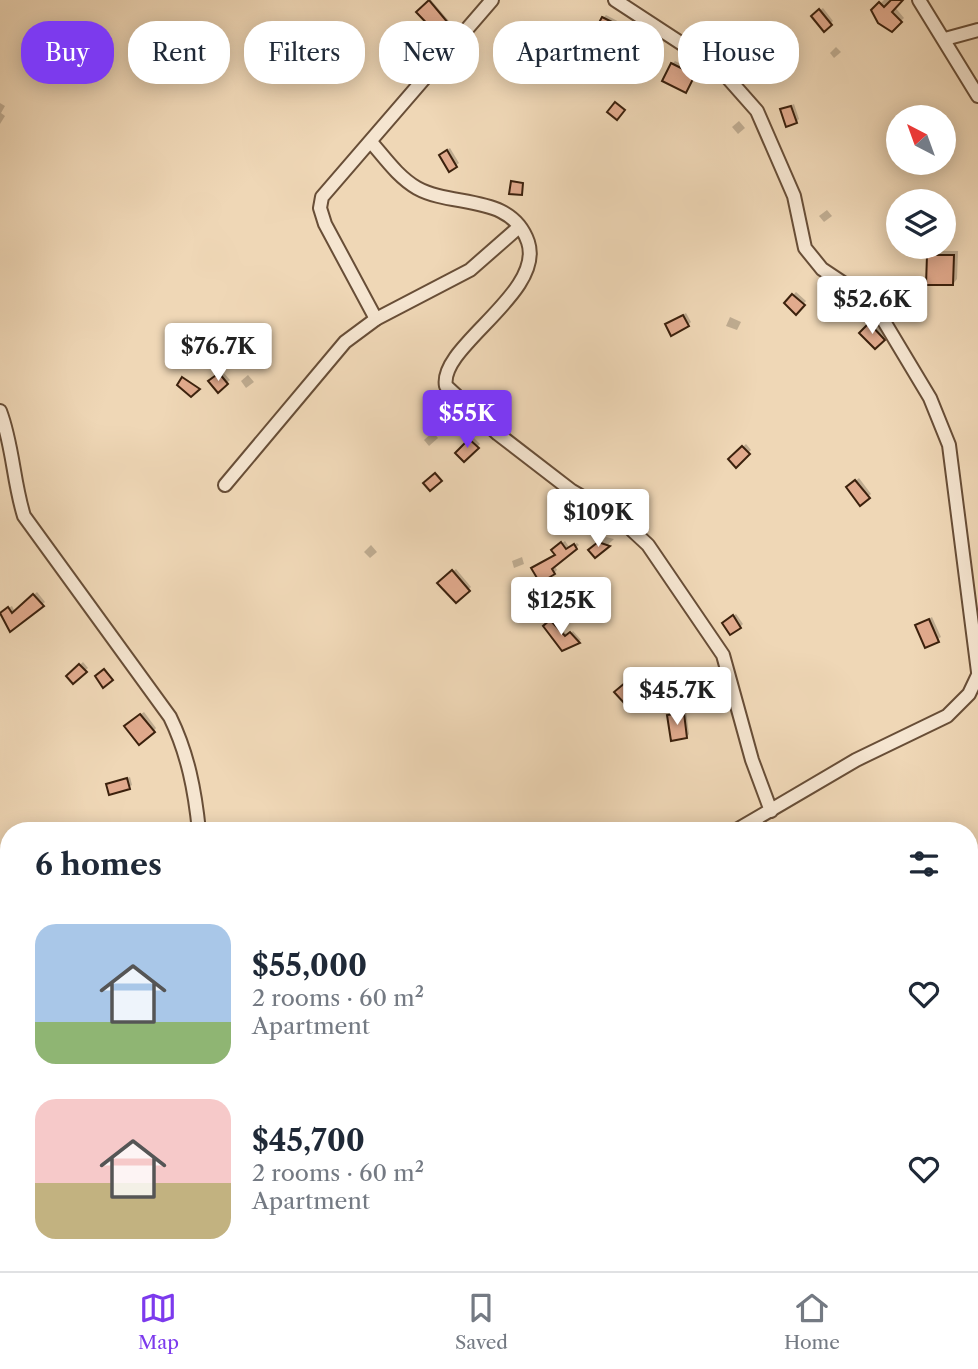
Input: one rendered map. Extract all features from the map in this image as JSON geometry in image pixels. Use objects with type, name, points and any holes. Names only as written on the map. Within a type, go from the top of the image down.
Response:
[{"type":"street","points":[[376,319],[320,208],[322,197],[492,0]]},
{"type":"street","points":[[615,0],[719,68],[757,111],[791,188],[805,248],[822,269],[873,303],[930,398],[949,444],[978,674],[970,694],[947,716],[856,760],[751,822]]},
{"type":"street","points":[[919,0],[978,96]]},
{"type":"street","points":[[944,39],[978,30]]},
{"type":"street","points":[[371,142],[404,179],[419,189],[490,205],[519,227],[530,251],[520,280],[508,299],[447,370],[446,386],[506,440],[572,491],[619,518],[648,545],[723,655],[752,760],[771,811]]},
{"type":"street","points":[[225,485],[332,356],[376,319],[470,270],[519,227]]},
{"type":"street","points":[[0,411],[24,516],[170,717],[182,743],[190,771],[198,822]]},
{"type":"building","points":[[429,0],[446,21],[425,21],[416,12]]},
{"type":"building","points":[[891,0],[903,0],[892,12],[902,22],[892,32],[878,23],[871,10],[879,2],[884,7]]},
{"type":"building","points":[[819,9],[832,25],[824,32],[811,16]]},
{"type":"building","points":[[671,63],[678,66],[678,84],[690,84],[686,93],[664,82]]},
{"type":"building","points":[[615,102],[625,110],[617,120],[607,112]]},
{"type":"building","points":[[791,106],[797,123],[786,127],[780,109]]},
{"type":"building","points":[[447,150],[457,167],[449,172],[439,155]]},
{"type":"building","points":[[511,181],[523,183],[522,195],[509,194]]},
{"type":"building","points":[[927,259],[954,259],[953,285],[926,285]]},
{"type":"building","points":[[792,294],[805,305],[796,315],[784,303]]},
{"type":"building","points":[[683,315],[689,326],[671,336],[665,324]]},
{"type":"building","points":[[869,323],[885,340],[875,349],[859,333]]},
{"type":"building","points":[[219,373],[228,384],[218,393],[208,381]]},
{"type":"building","points":[[182,377],[200,389],[191,397],[177,385]]},
{"type":"building","points":[[469,439],[479,448],[464,462],[455,453]]},
{"type":"building","points":[[742,446],[750,454],[736,468],[728,459]]},
{"type":"building","points":[[435,473],[442,481],[430,491],[423,483]]},
{"type":"building","points":[[855,480],[870,498],[860,506],[846,487]]},
{"type":"building","points":[[561,542],[566,549],[574,544],[577,549],[552,569],[555,574],[540,583],[531,568],[555,555],[551,550]]},
{"type":"building","points":[[598,542],[610,546],[595,558],[588,550]]},
{"type":"building","points":[[452,570],[470,591],[456,603],[437,583]]},
{"type":"building","points":[[525,587],[562,591],[539,607]]},
{"type":"building","points":[[33,594],[44,606],[10,632],[0,613],[8,607],[12,613]]},
{"type":"building","points":[[733,615],[741,628],[730,635],[722,623]]},
{"type":"building","points":[[929,619],[939,642],[925,648],[915,625]]},
{"type":"building","points":[[550,620],[565,636],[570,632],[580,643],[562,651],[543,626]]},
{"type":"building","points":[[79,664],[87,672],[73,684],[66,676]]},
{"type":"building","points":[[104,669],[113,680],[103,688],[95,676]]},
{"type":"building","points":[[631,678],[641,690],[624,703],[614,692]]},
{"type":"building","points":[[684,713],[687,738],[671,741],[667,715]]},
{"type":"building","points":[[140,714],[155,732],[139,745],[124,726]]},
{"type":"building","points":[[127,778],[130,789],[109,795],[106,784]]}]
